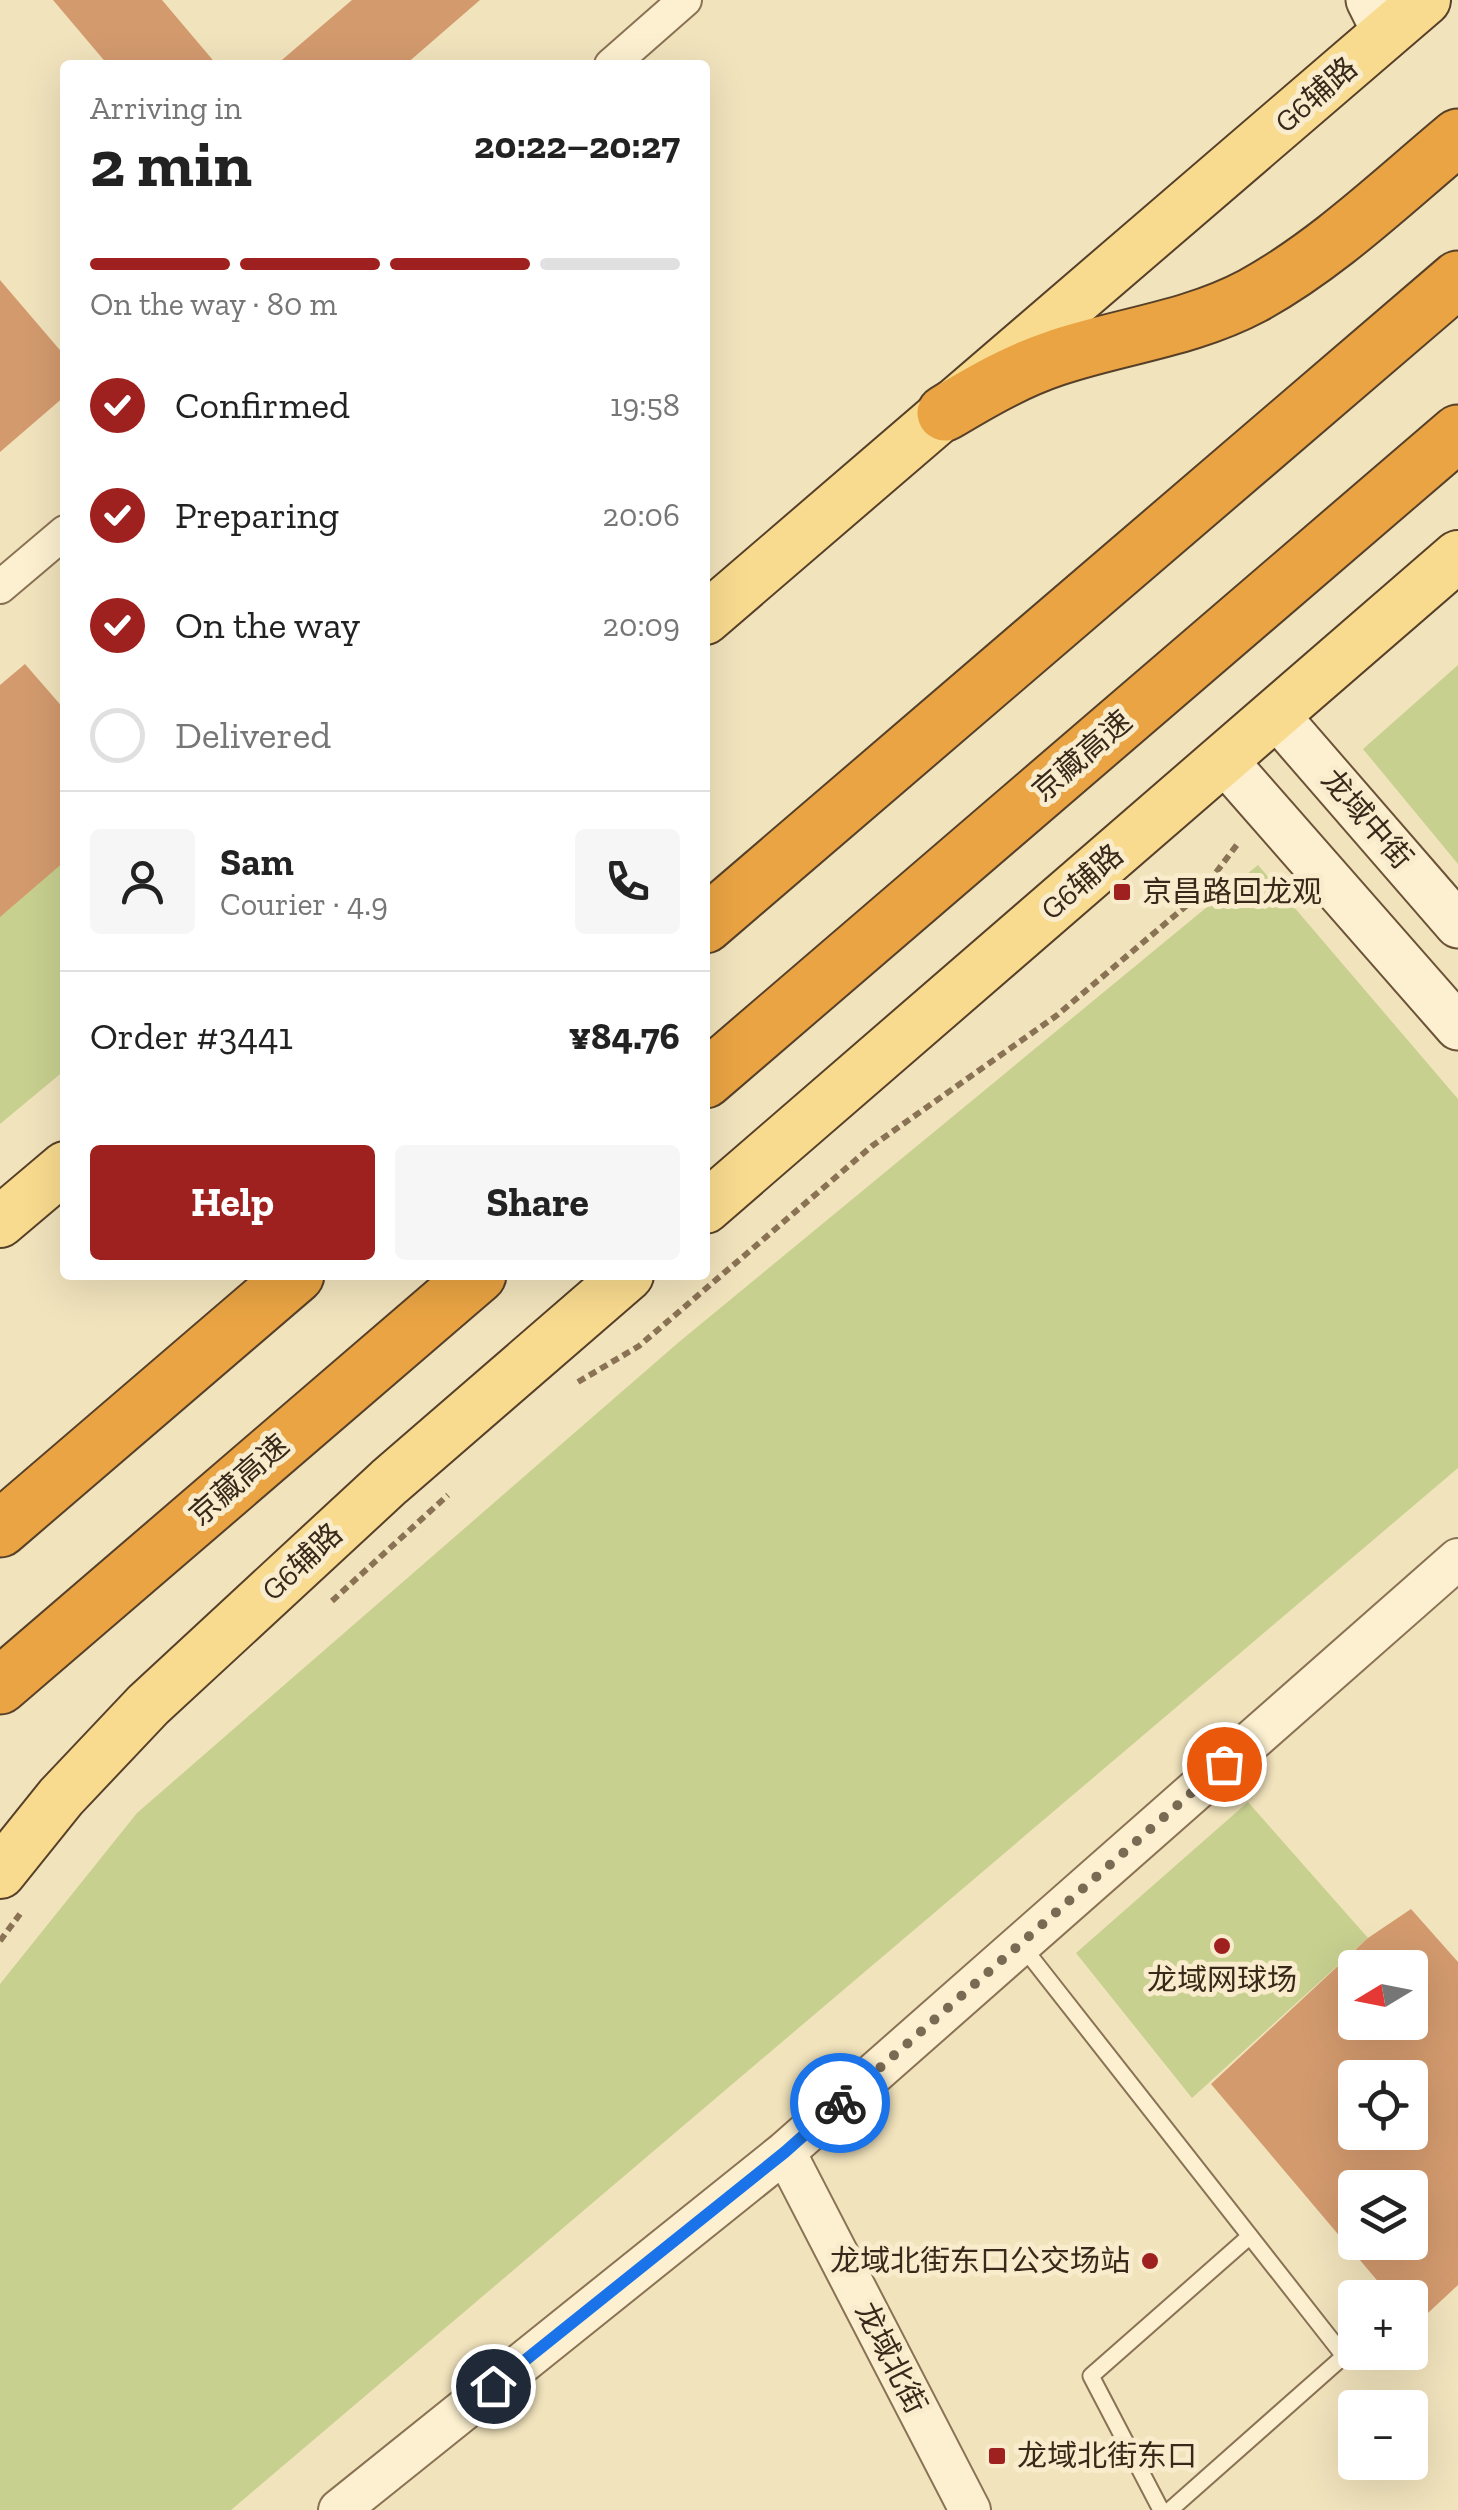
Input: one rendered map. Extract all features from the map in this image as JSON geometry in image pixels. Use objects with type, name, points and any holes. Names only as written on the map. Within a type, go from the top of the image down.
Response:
[{"type":"highway","points":[[945,413],[994,384],[1054,358],[1178,326],[1250,297],[1308,261],[1458,138]]},
{"type":"highway","points":[[710,920],[1458,279]]},
{"type":"highway","name":"京藏高速","points":[[710,1076],[1458,433]]},
{"type":"highway","points":[[0,1529],[290,1280]]},
{"type":"highway","name":"京藏高速","points":[[0,1686],[472,1280]]},
{"type":"main road","name":"G6辅路","points":[[710,612],[945,413],[1403,8]]},
{"type":"main road","name":"G6辅路","points":[[710,1204],[1458,556]]},
{"type":"main road","name":"龙域中街","points":[[1275,714],[1458,925]]},
{"type":"main road","points":[[1224,759],[1458,1028]]},
{"type":"main road","points":[[0,1222],[60,1170]]},
{"type":"main road","name":"G6辅路","points":[[14,1889],[61,1797],[148,1706],[388,1482],[622,1280]]},
{"type":"street","points":[[617,60],[685,0]]},
{"type":"street","points":[[0,587],[60,536]]},
{"type":"street","points":[[338,2510],[785,2152],[1458,1559]]},
{"type":"street","name":"龙域北街","points":[[785,2152],[970,2510]]},
{"type":"lane","points":[[1020,1944],[1344,2356],[1170,2510]]},
{"type":"lane","points":[[1161,2510],[1091,2376],[1250,2236]]},
{"type":"path","points":[[569,1389],[639,1346],[872,1146],[1056,1016],[1199,895],[1228,860],[1262,804]]},
{"type":"path","points":[[324,1608],[456,1488]]},
{"type":"path","points":[[0,1941],[14,1889]]},
{"type":"green space","points":[[1458,665],[1458,864],[1363,749]]},
{"type":"green space","points":[[60,857],[60,1074],[0,1124],[0,910]]},
{"type":"green space","points":[[1258,865],[1458,1099],[1458,1468],[231,2510],[0,2510],[0,1984],[137,1813],[679,1342]]},
{"type":"green space","name":"龙域网球场","points":[[1248,1802],[1368,1938],[1355,1950],[1338,1950],[1338,1965],[1192,2098],[1076,1953]]},
{"type":"building","points":[[53,0],[162,0],[213,60],[104,60]]},
{"type":"building","points":[[352,0],[480,0],[411,60],[282,60]]},
{"type":"building","points":[[0,280],[60,350],[60,400],[0,452]]},
{"type":"building","points":[[25,664],[60,704],[60,865],[0,917],[0,685]]},
{"type":"building","points":[[1411,1909],[1458,1962],[1458,2285],[1428,2313],[1428,2280],[1377,2280],[1360,2260],[1428,2260],[1428,2170],[1338,2170],[1338,2234],[1211,2084],[1338,1966],[1338,2040],[1428,2040],[1428,1950],[1355,1950]]},
{"type":"way so far","points":[[840,2103],[1224,1764]]},
{"type":"place","name":"京昌路回龙观","points":[[1122,892]]},
{"type":"place","name":"龙域网球场","points":[[1222,1946]]},
{"type":"place","name":"龙域北街东口公交场站","points":[[1150,2261]]},
{"type":"place","name":"龙域北街东口","points":[[997,2456]]},
{"type":"route","points":[[493,2386],[785,2152],[840,2103]]}]
